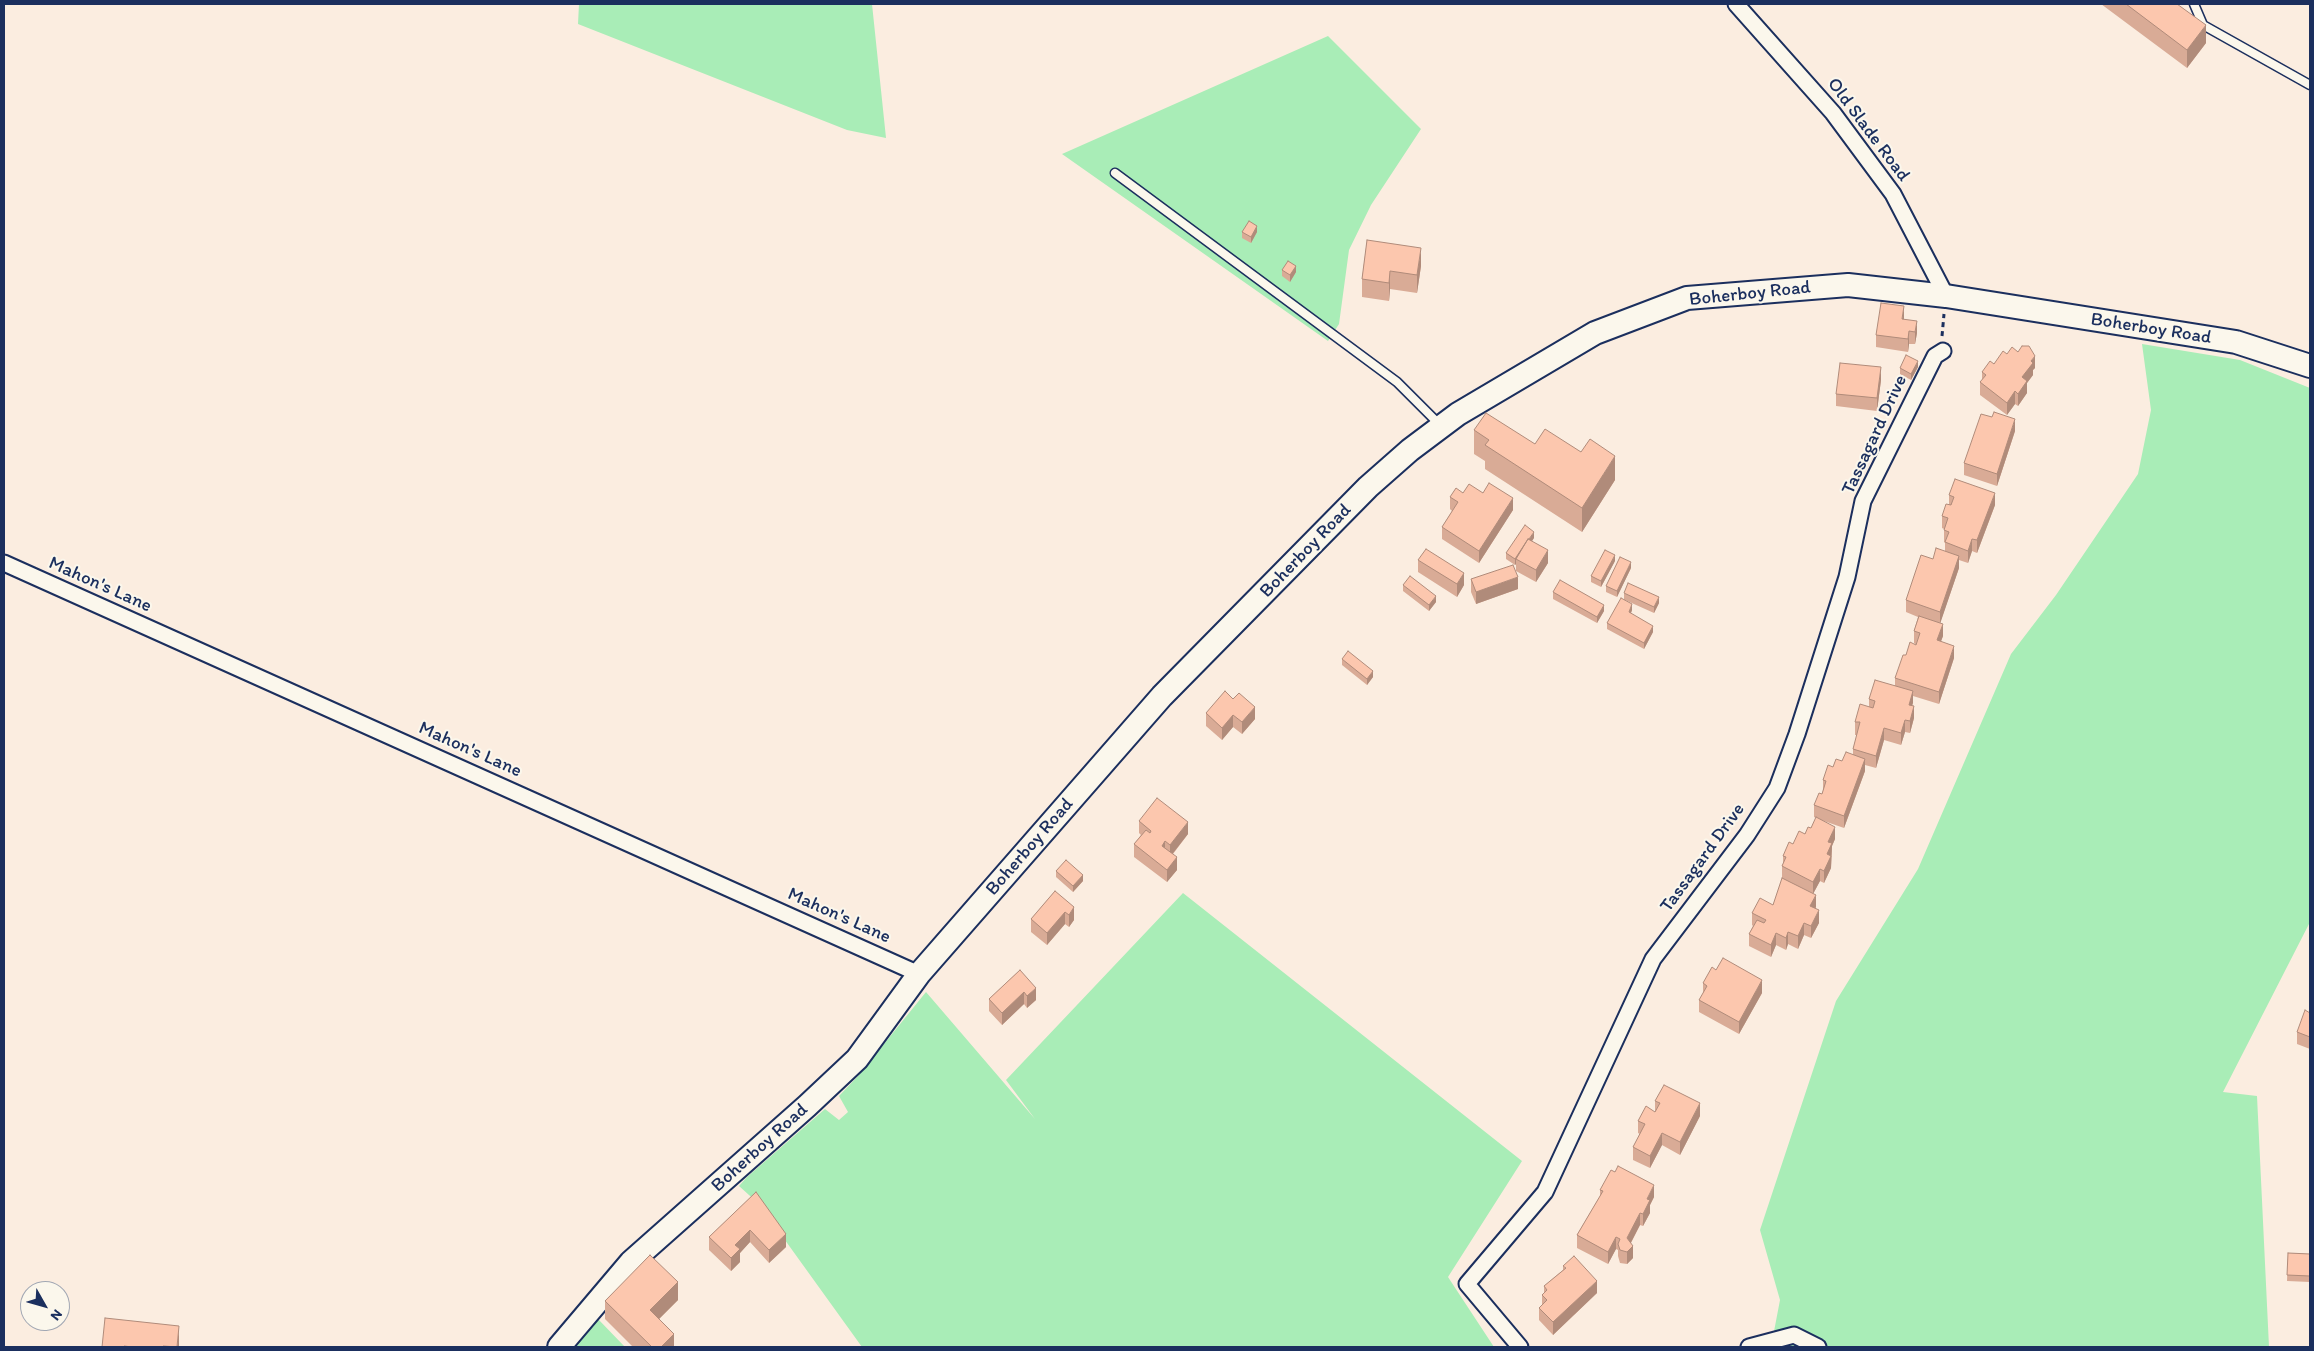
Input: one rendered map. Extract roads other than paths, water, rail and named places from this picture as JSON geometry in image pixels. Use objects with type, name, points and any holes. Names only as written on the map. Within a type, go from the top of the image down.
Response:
[{"type":"street","name":"Old Slade Road","points":[[1736,4],[1833,113],[1893,194],[1946,296]]},
{"type":"street","name":"Boherboy Road","points":[[560,1347],[631,1262],[807,1106],[857,1059],[920,974],[1162,696],[1368,487],[1458,414],[1595,333],[1687,298],[1848,285],[1946,296],[2236,342],[2310,366]]},
{"type":"street","name":"Tassagard Drive","points":[[1520,1347],[1467,1284],[1545,1192],[1652,958],[1741,843],[1777,788],[1797,734],[1847,577],[1863,501],[1935,356],[1944,351]]},
{"type":"street","name":"Mahon's Lane","points":[[4,563],[920,974]]},
{"type":"street","points":[[1749,1347],[1794,1335],[1818,1347]]},
{"type":"lane","points":[[2194,4],[2203,25],[2310,85]]},
{"type":"lane","points":[[1115,173],[1397,382],[1441,426]]}]
